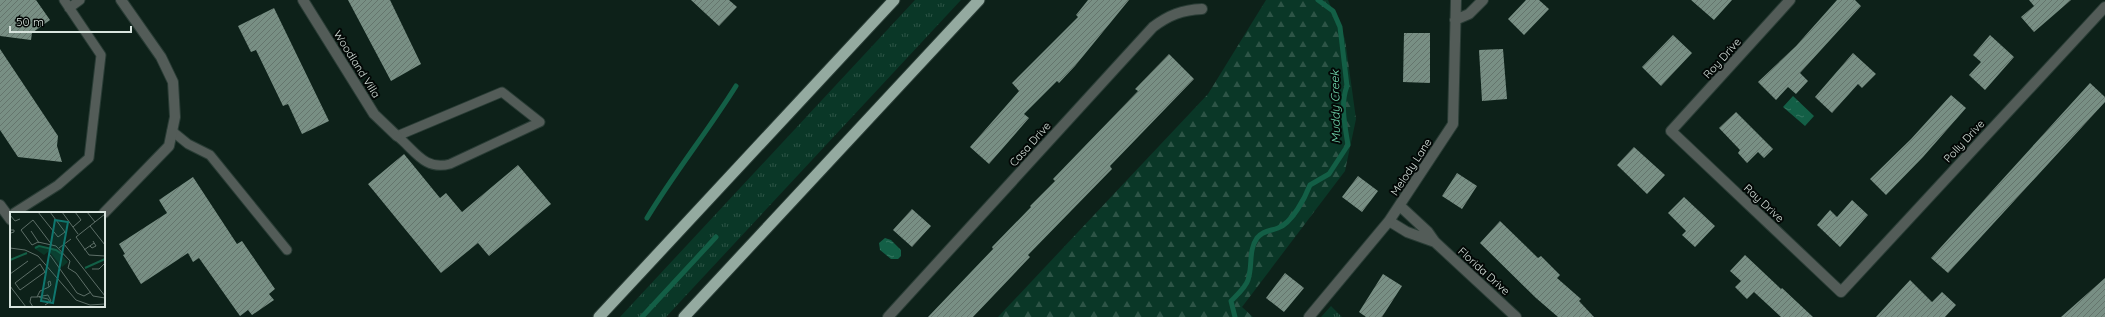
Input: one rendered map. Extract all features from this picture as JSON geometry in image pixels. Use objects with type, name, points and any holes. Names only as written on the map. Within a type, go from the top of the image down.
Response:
[{"type":"highway","points":[[599,317],[894,0]]},
{"type":"highway","points":[[684,317],[979,0]]},
{"type":"street","points":[[105,212],[169,146],[175,117],[173,82],[161,57],[121,0]]},
{"type":"street","name":"Woodland Villa","points":[[303,0],[374,114],[397,136]]},
{"type":"street","name":"Melody Lane","points":[[1309,317],[1389,221],[1453,124],[1456,0]]},
{"type":"street","points":[[1456,20],[1469,14],[1483,0]]},
{"type":"street","name":"Roy Drive","points":[[1671,131],[1790,0]]},
{"type":"street","name":"Polly Drive","points":[[1842,292],[2105,7]]},
{"type":"street","name":"Casa Drive","points":[[888,317],[1153,27],[1166,17],[1186,10],[1202,9]]},
{"type":"street","name":"Ray Drive","points":[[1671,131],[1842,292]]},
{"type":"street","points":[[0,205],[10,215]]},
{"type":"street","name":"Florida Drive","points":[[1400,206],[1428,232],[1435,242],[1516,317]]},
{"type":"street","name":"Florida Drive","points":[[1389,221],[1407,232],[1435,242]]},
{"type":"lane","points":[[17,212],[58,185],[89,158],[101,55],[64,0]]},
{"type":"lane","points":[[69,8],[80,0]]},
{"type":"lane","points":[[502,92],[540,122],[450,164],[440,167],[427,163],[397,136],[502,92]]},
{"type":"lane","points":[[172,131],[188,144],[210,155],[287,250]]},
{"type":"green space","points":[[915,0],[961,0],[666,317],[620,317]]},
{"type":"green space","points":[[1266,0],[1328,0],[1345,39],[1356,119],[1345,171],[1242,307],[1253,317],[998,317],[1208,94]]},
{"type":"green space","points":[[1331,306],[1342,317],[1321,317]]},
{"type":"water","points":[[1793,96],[1814,116],[1805,126],[1783,107]]},
{"type":"water","points":[[885,238],[891,240],[901,250],[901,256],[898,259],[891,259],[880,250],[879,243]]},
{"type":"building","points":[[0,0],[36,0],[50,20],[32,33],[31,40],[0,36]]},
{"type":"building","points":[[348,0],[390,0],[421,64],[391,81]]},
{"type":"building","points":[[691,0],[729,0],[737,7],[719,26]]},
{"type":"building","points":[[1088,0],[1129,0],[1075,66],[1059,83],[1057,81],[1024,114],[1029,118],[989,164],[970,147],[1019,91],[1012,83],[1078,17],[1076,15]]},
{"type":"building","points":[[1526,0],[1539,0],[1549,9],[1524,35],[1508,19]]},
{"type":"building","points":[[1691,0],[1732,0],[1714,20]]},
{"type":"building","points":[[1837,0],[1855,0],[1861,6],[1800,73],[1808,81],[1796,94],[1788,87],[1776,100],[1758,82],[1796,46]]},
{"type":"building","points":[[2029,0],[2071,0],[2034,32],[2021,17],[2034,6]]},
{"type":"building","points":[[274,8],[329,121],[302,134],[288,104],[283,106],[256,50],[251,52],[238,26]]},
{"type":"building","points":[[1404,33],[1430,33],[1430,83],[1403,82]]},
{"type":"building","points":[[1673,35],[1692,53],[1661,86],[1642,67]]},
{"type":"building","points":[[1990,35],[2014,57],[1985,90],[1969,75],[1981,62],[1973,55]]},
{"type":"building","points":[[0,49],[58,136],[57,146],[62,162],[18,157],[0,130]]},
{"type":"building","points":[[1503,49],[1507,99],[1482,101],[1479,50]]},
{"type":"building","points":[[1853,53],[1876,74],[1862,88],[1858,84],[1832,113],[1815,97]]},
{"type":"building","points":[[1169,54],[1194,79],[1110,166],[1112,169],[1028,255],[1030,257],[973,317],[928,317],[993,249],[992,247],[1031,207],[1030,206],[1055,181],[1053,179],[1138,91],[1135,89]]},
{"type":"building","points":[[2090,83],[2105,97],[2105,102],[1948,273],[1931,258]]},
{"type":"building","points":[[1951,95],[1966,108],[1923,157],[1886,195],[1870,179],[1911,139]]},
{"type":"building","points":[[1736,112],[1773,149],[1764,158],[1758,152],[1747,163],[1738,153],[1740,150],[1719,128]]},
{"type":"building","points":[[1634,147],[1665,175],[1647,194],[1617,165]]},
{"type":"building","points":[[404,154],[440,198],[446,193],[462,212],[518,165],[551,204],[489,256],[478,243],[441,273],[368,184]]},
{"type":"building","points":[[1457,173],[1477,186],[1462,209],[1442,196]]},
{"type":"building","points":[[1358,176],[1378,191],[1362,212],[1342,197]]},
{"type":"building","points":[[193,177],[237,244],[242,241],[275,289],[269,294],[274,300],[252,315],[248,310],[240,316],[199,258],[193,262],[188,253],[141,284],[123,255],[125,254],[119,244],[167,213],[159,200]]},
{"type":"building","points":[[1684,197],[1715,226],[1695,247],[1682,235],[1686,231],[1668,213]]},
{"type":"building","points":[[1852,200],[1868,215],[1840,247],[1817,225],[1830,210],[1837,217]]},
{"type":"building","points":[[912,209],[931,226],[912,247],[893,230]]},
{"type":"building","points":[[1500,221],[1538,258],[1541,256],[1560,275],[1557,278],[1581,299],[1579,301],[1594,317],[1558,317],[1536,298],[1480,243]]},
{"type":"building","points":[[1745,255],[1813,317],[1781,317],[1754,292],[1747,299],[1735,287],[1741,281],[1730,271]]},
{"type":"building","points":[[1285,273],[1304,288],[1284,312],[1266,298]]},
{"type":"building","points":[[1383,274],[1402,286],[1382,317],[1366,317],[1359,312]]},
{"type":"building","points":[[2105,278],[2105,317],[2061,317]]},
{"type":"building","points":[[1910,280],[1932,302],[1942,292],[1956,305],[1945,317],[1876,317]]},
{"type":"waterway","name":"Muddy Creek","points":[[1235,317],[1231,301],[1247,283],[1252,248],[1257,238],[1264,233],[1283,225],[1293,216],[1310,185],[1329,174],[1348,145],[1343,108],[1347,86],[1340,27],[1333,11],[1318,0]]},
{"type":"waterway","points":[[647,218],[736,86]]},
{"type":"waterway","points":[[642,317],[716,237]]}]
